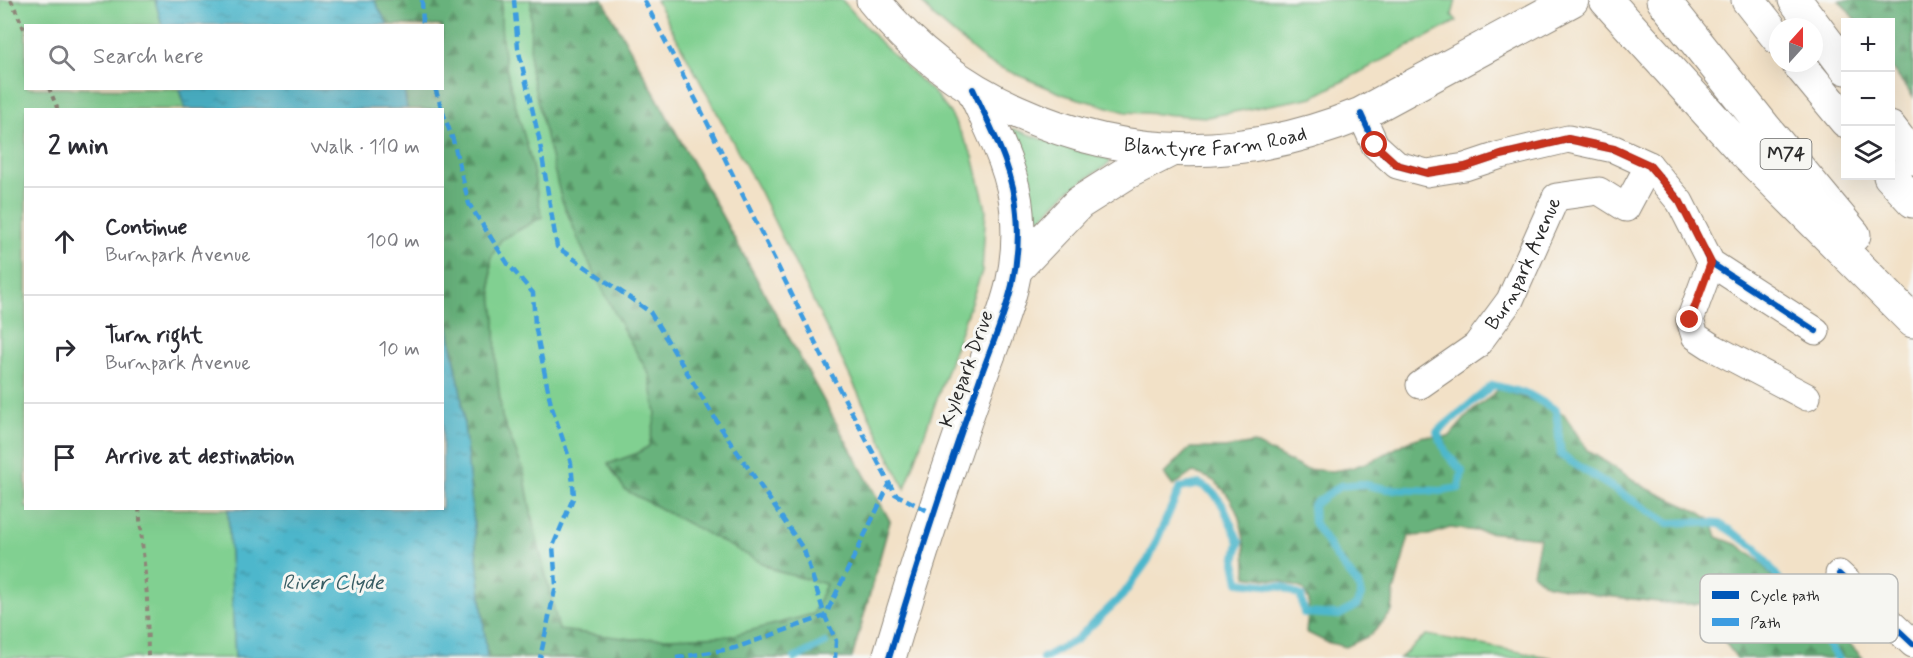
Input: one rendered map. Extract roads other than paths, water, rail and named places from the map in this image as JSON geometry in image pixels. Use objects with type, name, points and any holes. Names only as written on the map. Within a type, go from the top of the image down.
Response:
[{"type":"main road","name":"Blantyre Farm Road","points":[[873,0],[900,30],[932,59],[973,89],[1061,130],[1122,145],[1171,150],[1240,147],[1280,140],[1311,132],[1361,114],[1572,0]]},
{"type":"main road","points":[[1606,0],[1741,148],[1913,321]]},
{"type":"main road","name":"M74","points":[[1663,0],[1764,127],[1913,305]]},
{"type":"main road","points":[[1748,0],[1769,27]]},
{"type":"main road","points":[[1795,0],[1841,63]]},
{"type":"main road","points":[[1805,72],[1841,117]]},
{"type":"main road","name":"Kylepark Drive","points":[[889,658],[978,382],[1011,297],[1016,269],[1018,215],[1015,191],[995,136],[973,89]]},
{"type":"main road","points":[[1895,135],[1913,158]]},
{"type":"main road","points":[[1016,269],[1079,203],[1128,172],[1171,150]]},
{"type":"main road","points":[[1894,180],[1913,201]]},
{"type":"street","points":[[1361,114],[1375,145],[1397,165],[1427,173],[1465,167],[1501,155],[1568,139],[1614,149],[1649,165],[1680,202],[1711,263],[1816,331]]},
{"type":"street","name":"Burnpark Avenue","points":[[1420,385],[1476,345],[1510,300],[1556,197],[1599,191],[1626,208],[1649,165]]},
{"type":"street","points":[[1711,263],[1690,320],[1695,336],[1807,397]]},
{"type":"street","points":[[1898,630],[1913,644]]},
{"type":"water","points":[[155,0],[374,0],[387,24],[162,24]]},
{"type":"water","points":[[179,90],[404,90],[407,108],[185,108]]},
{"type":"water","name":"River Clyde","points":[[444,302],[461,394],[487,658],[235,658],[228,510],[444,510]]},
{"type":"waterway","points":[[1043,658],[1076,640],[1123,595],[1148,560],[1180,488],[1200,484],[1214,493],[1223,506],[1239,542],[1235,562],[1239,582],[1283,587],[1301,596],[1304,613],[1339,615],[1356,606],[1361,595],[1358,584],[1337,558],[1314,522],[1313,505],[1340,486],[1361,484],[1387,489],[1441,491],[1459,488],[1462,471],[1446,453],[1437,432],[1493,385],[1528,394],[1556,410],[1561,455],[1668,523],[1720,524],[1755,547],[1775,574]]},
{"type":"waterway","points":[[795,658],[825,643]]},
{"type":"waterway","points":[[1827,643],[1838,658]]}]
